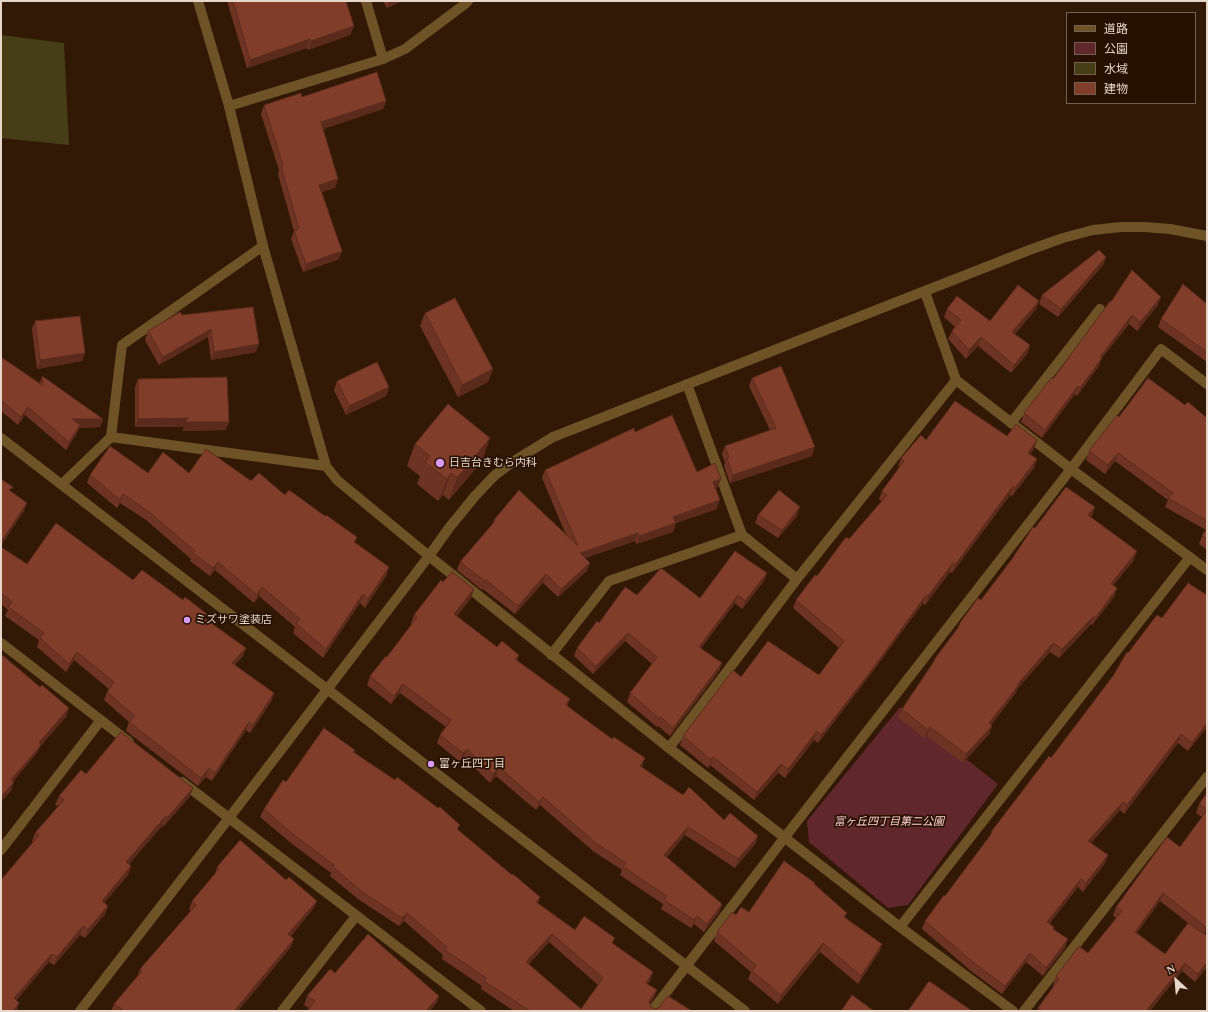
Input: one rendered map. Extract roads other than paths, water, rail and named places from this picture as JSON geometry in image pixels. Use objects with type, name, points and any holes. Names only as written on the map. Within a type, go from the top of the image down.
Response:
[{"type":"street","points":[[198,1],[229,106],[263,246],[326,466],[337,480],[551,655],[669,748],[900,927],[1013,1011]]},
{"type":"street","points":[[366,1],[383,59]]},
{"type":"street","points":[[229,106],[383,59],[405,49],[468,1]]},
{"type":"street","points":[[80,1011],[230,818],[449,528],[475,496],[495,475],[514,461],[554,437],[1063,238],[1093,230],[1121,227],[1170,229],[1207,236]]},
{"type":"street","points":[[62,484],[111,437],[122,345],[263,246]]},
{"type":"street","points":[[925,292],[956,380],[1071,469],[1207,570]]},
{"type":"street","points":[[1011,423],[1100,309]]},
{"type":"street","points":[[652,1011],[1071,469],[1161,349],[1207,384]]},
{"type":"street","points":[[669,748],[797,579],[956,380]]},
{"type":"street","points":[[687,384],[742,535],[797,579]]},
{"type":"street","points":[[111,437],[326,466]]},
{"type":"street","points":[[1,438],[745,1011]]},
{"type":"street","points":[[551,655],[609,581],[742,535]]},
{"type":"street","points":[[900,927],[1190,557]]},
{"type":"street","points":[[1,643],[137,748]]},
{"type":"street","points":[[1,850],[100,720]]},
{"type":"street","points":[[174,776],[356,916],[468,1007],[481,1011]]},
{"type":"street","points":[[1024,1011],[1207,777]]},
{"type":"street","points":[[282,1011],[356,916]]},
{"type":"water","points":[[1,35],[64,43],[69,145],[1,138]]},
{"type":"place","name":"日吉台きむら内科","points":[[440,463]]},
{"type":"place","name":"ミズサワ塗装店","points":[[187,620]]},
{"type":"place","name":"富ヶ丘四丁目","points":[[431,764]]},
{"type":"park label","name":"富ヶ丘四丁目第二公園","points":[[889,822]]}]
